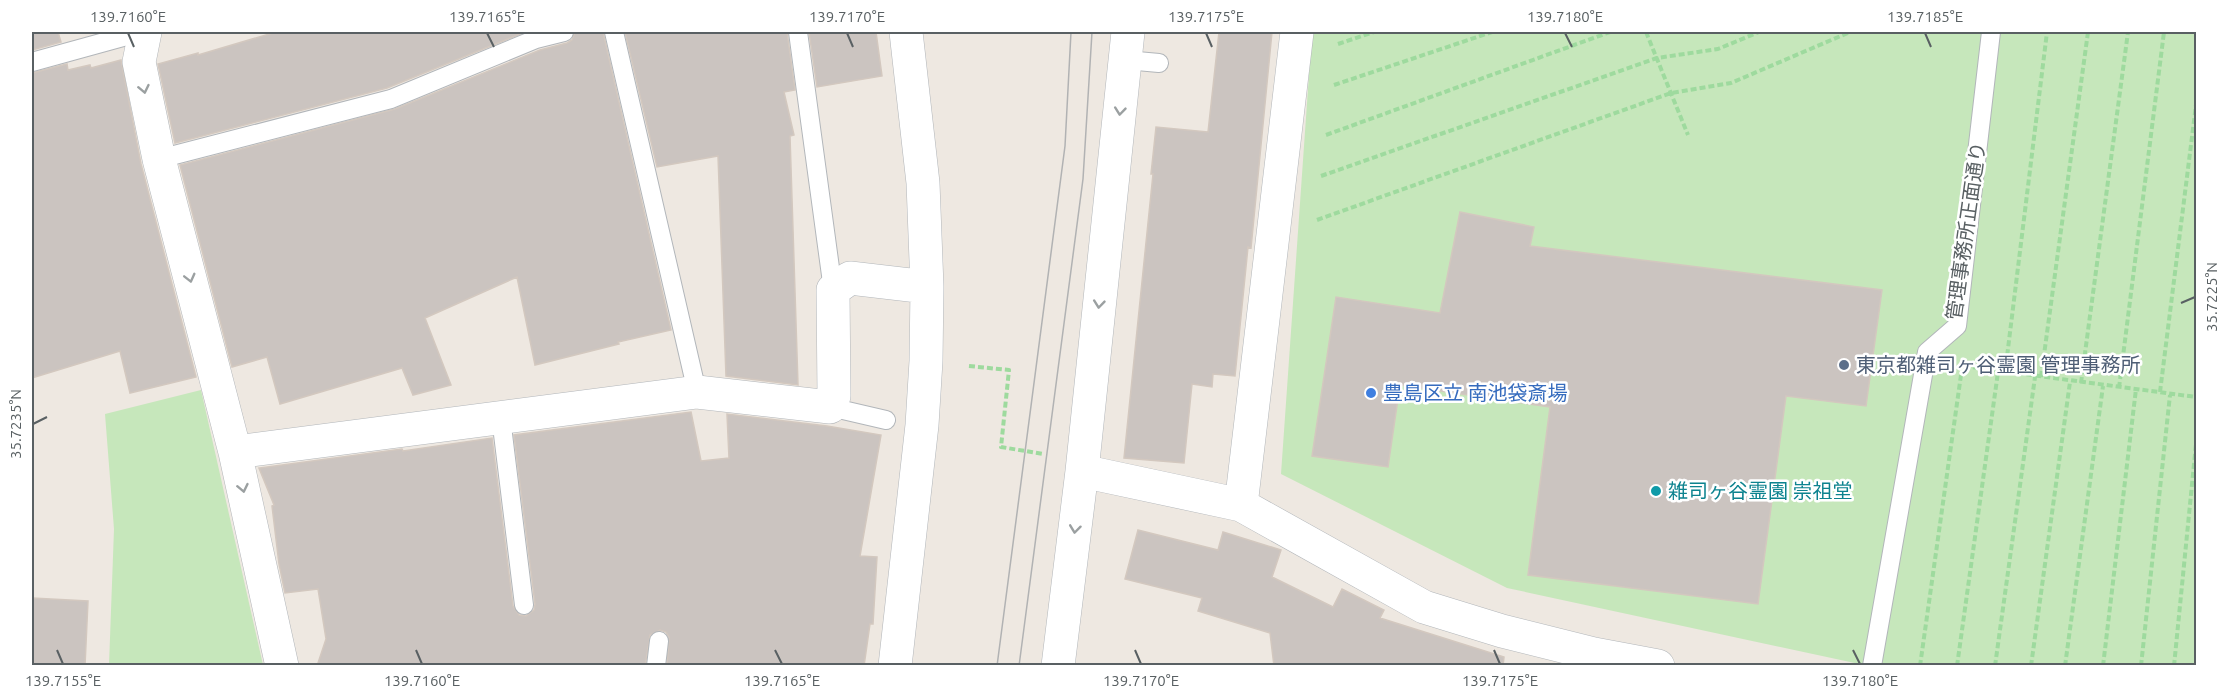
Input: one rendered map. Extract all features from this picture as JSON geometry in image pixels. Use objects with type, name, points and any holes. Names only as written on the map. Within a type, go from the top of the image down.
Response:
[{"type":"street","points":[[143,32],[139,62],[159,159],[235,452],[282,666]]},
{"type":"street","points":[[895,666],[922,425],[926,361],[927,287],[922,183],[906,32]]},
{"type":"street","points":[[1242,505],[1297,32]]},
{"type":"street","points":[[1058,666],[1127,46]]},
{"type":"street","points":[[235,452],[697,392],[830,407],[834,396],[833,290],[850,278],[927,287]]},
{"type":"street","points":[[1082,465],[1242,505],[1424,607],[1591,660],[1658,666]]},
{"type":"lane","points":[[32,62],[143,32]]},
{"type":"lane","points":[[159,159],[391,99],[535,35],[564,32]]},
{"type":"lane","points":[[614,32],[697,392]]},
{"type":"lane","points":[[798,32],[833,290]]},
{"type":"lane","name":"管理事務所正面通り","points":[[1872,666],[1927,352],[1957,326],[1991,32]]},
{"type":"lane","points":[[1127,46],[1159,63]]},
{"type":"lane","points":[[830,407],[886,420]]},
{"type":"lane","points":[[501,418],[524,605]]},
{"type":"lane","points":[[656,666],[659,641]]},
{"type":"path","points":[[1336,45],[1374,32]]},
{"type":"path","points":[[1324,88],[1492,32]]},
{"type":"path","points":[[1325,135],[1610,32]]},
{"type":"path","points":[[1646,32],[1688,135]]},
{"type":"path","points":[[1315,178],[1657,58],[1718,49],[1759,32]]},
{"type":"path","points":[[1313,221],[1671,93],[1731,83],[1850,32]]},
{"type":"path","points":[[2005,373],[2047,32]]},
{"type":"path","points":[[2041,377],[2088,32]]},
{"type":"path","points":[[2080,383],[2128,32]]},
{"type":"path","points":[[2119,388],[2164,32]]},
{"type":"path","points":[[2160,393],[2196,105]]},
{"type":"path","points":[[926,361],[1009,370],[1001,447],[1082,465]]},
{"type":"path","points":[[1920,666],[1963,366],[2196,398]]},
{"type":"path","points":[[1957,666],[1998,372]]},
{"type":"path","points":[[1995,666],[2035,376]]},
{"type":"path","points":[[2031,666],[2070,382]]},
{"type":"path","points":[[2065,666],[2103,386]]},
{"type":"path","points":[[2103,666],[2136,389]]},
{"type":"path","points":[[2140,666],[2170,395]]},
{"type":"path","points":[[2174,666],[2196,444]]},
{"type":"green space","points":[[1312,32],[2196,32],[2196,665],[1864,665],[1507,588],[1281,474]]},
{"type":"green space","points":[[201,390],[263,665],[109,665],[114,529],[105,414]]},
{"type":"building","points":[[32,32],[58,32],[61,42],[32,50]]},
{"type":"building","points":[[276,32],[525,32],[387,88],[175,143],[158,64]]},
{"type":"building","points":[[575,32],[603,32],[671,330],[535,365],[517,277],[425,318],[451,385],[413,395],[402,368],[280,404],[267,357],[232,367],[180,165],[395,109],[540,50],[567,43],[572,40]]},
{"type":"building","points":[[625,32],[787,32],[795,90],[784,92],[794,135],[790,136],[798,385],[726,376],[718,156],[657,167]]},
{"type":"building","points":[[809,32],[876,32],[882,76],[817,87]]},
{"type":"building","points":[[1219,32],[1272,32],[1251,248],[1248,247],[1235,376],[1213,374],[1212,387],[1192,384],[1184,463],[1124,458],[1156,127],[1208,132]]},
{"type":"building","points":[[121,60],[141,164],[196,377],[130,393],[120,351],[32,378],[32,73],[67,64],[68,70],[90,65],[91,68]]},
{"type":"building","name":"雑司ヶ谷霊園 崇祖堂","points":[[1460,212],[1534,227],[1530,246],[1882,290],[1866,406],[1786,396],[1758,604],[1528,575],[1550,407],[1400,385],[1388,467],[1312,456],[1336,297],[1440,313]]},
{"type":"building","points":[[691,412],[701,461],[729,458],[727,414],[881,435],[860,556],[877,557],[873,624],[870,624],[864,666],[667,666],[669,637],[666,632],[660,630],[650,635],[645,666],[317,666],[326,639],[318,589],[285,593],[279,564],[272,506],[274,505],[259,468],[492,438],[513,606],[519,615],[526,616],[534,610],[535,604],[514,435]]},
{"type":"building","points":[[1138,530],[1218,550],[1223,532],[1281,550],[1272,577],[1333,607],[1342,589],[1384,610],[1380,618],[1504,657],[1503,666],[1274,666],[1270,633],[1198,611],[1202,598],[1125,579]]},
{"type":"building","points":[[32,598],[88,601],[85,666],[32,666]]},
{"type":"tram line","points":[[997,666],[1065,146],[1071,32]]},
{"type":"tram line","points":[[1019,666],[1083,179],[1092,32]]},
{"type":"place","name":"東京都雑司ヶ谷霊園 管理事務所","points":[[1844,365]]},
{"type":"place","name":"豊島区立 南池袋斎場","points":[[1371,393]]},
{"type":"place","name":"雑司ヶ谷霊園 崇祖堂","points":[[1656,491]]}]
